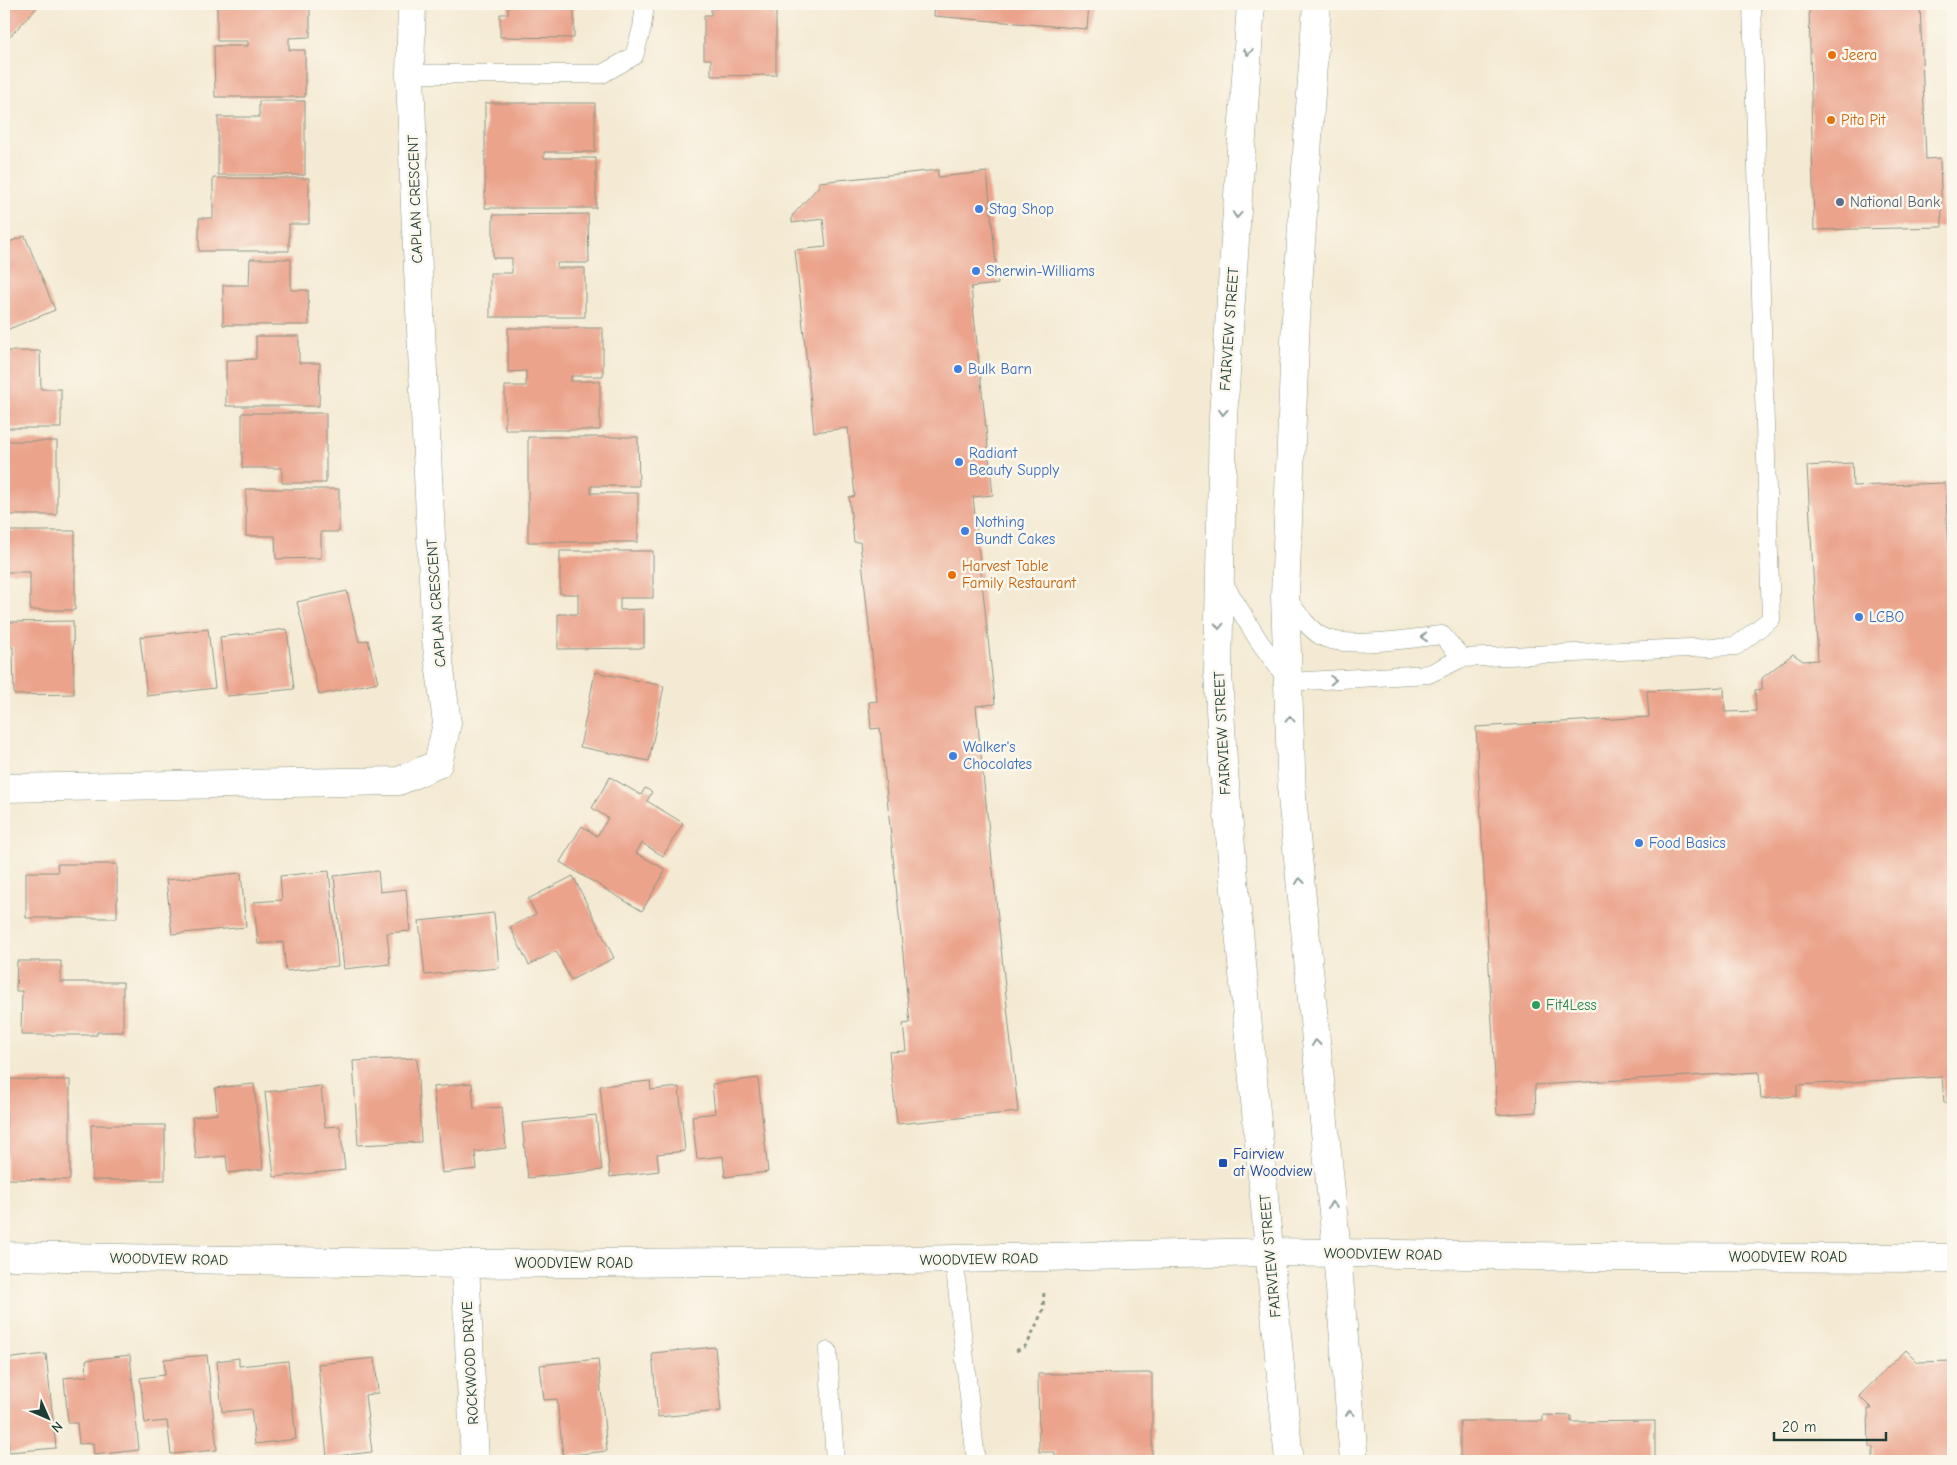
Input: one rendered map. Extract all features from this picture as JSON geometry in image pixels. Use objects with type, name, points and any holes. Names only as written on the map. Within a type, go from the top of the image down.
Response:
[{"type":"street","name":"CAPLAN CRESCENT","points":[[4,788],[399,780],[438,764],[447,722],[436,639],[410,74],[412,4]]},
{"type":"street","name":"FAIRVIEW STREET","points":[[1252,4],[1223,417],[1218,673],[1222,762],[1289,1461]]},
{"type":"street","points":[[1318,4],[1296,317],[1285,596],[1292,797],[1337,1253],[1354,1461]]},
{"type":"street","name":"WOODVIEW ROAD","points":[[4,1256],[465,1264],[954,1259],[1269,1252],[1591,1257],[1953,1258]]},
{"type":"street","name":"ROCKWOOD DRIVE","points":[[465,1264],[475,1461]]},
{"type":"lane","points":[[410,74],[602,74],[634,56],[642,28],[645,4]]},
{"type":"lane","points":[[1220,576],[1258,640],[1289,682],[1429,674],[1462,658],[1736,646],[1771,619],[1752,4]]},
{"type":"lane","points":[[1285,596],[1308,626],[1321,636],[1337,642],[1354,643],[1442,635],[1462,658]]},
{"type":"lane","points":[[954,1259],[976,1461]]},
{"type":"lane","points":[[828,1351],[835,1461]]},
{"type":"path","points":[[1016,1351],[1027,1345],[1043,1310],[1047,1257]]},
{"type":"building","points":[[4,4],[40,4],[4,43]]},
{"type":"building","points":[[217,4],[310,4],[310,37],[289,38],[289,50],[305,50],[305,97],[215,97],[214,46],[248,46],[248,41],[217,41]]},
{"type":"building","points":[[508,4],[574,4],[574,38],[500,37],[500,14],[508,14]]},
{"type":"building","points":[[711,4],[776,4],[776,75],[711,76],[711,59],[704,59],[704,15],[711,15]]},
{"type":"building","points":[[935,4],[1089,4],[1087,29],[934,16]]},
{"type":"building","points":[[1809,4],[1920,4],[1926,159],[1940,158],[1942,227],[1814,230]]},
{"type":"building","points":[[259,101],[305,101],[305,175],[218,175],[218,117],[259,117]]},
{"type":"building","points":[[485,103],[595,103],[595,152],[544,152],[544,158],[596,158],[596,208],[485,208]]},
{"type":"building","points":[[938,170],[938,177],[987,172],[998,284],[971,287],[993,495],[973,497],[995,704],[976,706],[1018,1112],[897,1124],[889,1052],[906,1051],[903,1024],[910,1023],[880,728],[871,729],[869,702],[877,701],[860,542],[854,542],[849,497],[855,496],[848,428],[814,432],[795,250],[826,247],[823,219],[792,223],[792,216],[819,186],[819,182]]},
{"type":"building","points":[[213,178],[309,178],[309,224],[289,224],[289,251],[199,251],[199,218],[213,218]]},
{"type":"building","points":[[588,214],[589,263],[557,263],[557,268],[585,268],[585,317],[490,317],[490,273],[512,273],[512,258],[493,258],[493,215]]},
{"type":"building","points":[[25,236],[55,310],[4,331],[4,244]]},
{"type":"building","points":[[250,259],[291,259],[291,290],[308,290],[309,325],[223,325],[223,285],[249,285]]},
{"type":"building","points":[[508,328],[603,328],[603,376],[571,376],[571,381],[600,381],[600,430],[505,430],[505,386],[526,386],[526,371],[508,372]]},
{"type":"building","points":[[256,336],[299,336],[299,363],[320,363],[319,406],[226,406],[226,360],[256,359]]},
{"type":"building","points":[[4,351],[40,351],[41,389],[61,389],[61,428],[4,428]]},
{"type":"building","points":[[242,413],[326,413],[326,483],[282,483],[282,468],[242,468]]},
{"type":"building","points":[[528,437],[638,437],[639,486],[591,486],[591,493],[638,493],[638,542],[528,542]]},
{"type":"building","points":[[4,441],[57,441],[57,515],[4,515]]},
{"type":"building","points":[[1852,463],[1853,486],[1945,483],[1953,624],[1953,1103],[1944,1103],[1942,1077],[1797,1085],[1797,1096],[1761,1099],[1759,1072],[1535,1085],[1536,1112],[1497,1115],[1476,727],[1649,717],[1647,691],[1724,687],[1725,712],[1756,711],[1755,690],[1762,689],[1762,678],[1793,654],[1803,661],[1818,660],[1807,466]]},
{"type":"building","points":[[246,489],[339,489],[339,532],[321,532],[321,558],[276,559],[275,536],[246,536]]},
{"type":"building","points":[[4,531],[75,531],[75,610],[30,610],[30,572],[4,572]]},
{"type":"building","points":[[560,551],[653,551],[653,598],[620,598],[620,610],[644,609],[644,648],[558,649],[558,614],[578,614],[578,594],[560,594]]},
{"type":"building","points":[[347,591],[359,642],[368,640],[378,682],[319,695],[297,602]]},
{"type":"building","points":[[73,621],[74,694],[14,695],[13,647],[7,647],[7,622]]},
{"type":"building","points":[[208,629],[215,688],[147,696],[140,637]]},
{"type":"building","points":[[287,629],[294,689],[227,696],[220,637]]},
{"type":"building","points":[[595,672],[664,686],[649,761],[580,747]]},
{"type":"building","points":[[610,777],[641,795],[645,788],[652,792],[647,801],[683,823],[663,856],[642,843],[636,853],[666,870],[642,911],[560,862],[582,826],[597,836],[608,818],[592,808]]},
{"type":"building","points":[[57,864],[117,864],[117,918],[26,918],[26,872],[58,872]]},
{"type":"building","points":[[329,871],[338,966],[286,971],[283,942],[258,944],[254,902],[282,900],[280,876]]},
{"type":"building","points":[[378,871],[380,892],[406,889],[410,931],[387,933],[390,964],[344,969],[334,876]]},
{"type":"building","points":[[241,873],[246,927],[172,934],[166,880]]},
{"type":"building","points":[[573,876],[614,958],[571,980],[556,951],[529,965],[510,927],[536,914],[528,899]]},
{"type":"building","points":[[494,913],[499,968],[425,975],[419,921]]},
{"type":"building","points":[[17,961],[61,961],[61,982],[123,982],[123,1032],[97,1032],[97,1035],[21,1035],[22,991],[16,991]]},
{"type":"building","points":[[417,1058],[421,1142],[358,1145],[353,1061]]},
{"type":"building","points":[[758,1078],[768,1172],[725,1177],[723,1156],[697,1159],[692,1116],[715,1113],[712,1084]]},
{"type":"building","points":[[6,1079],[70,1080],[70,1180],[6,1179]]},
{"type":"building","points":[[650,1081],[651,1090],[679,1087],[685,1151],[657,1154],[659,1171],[610,1177],[600,1086]]},
{"type":"building","points":[[472,1083],[474,1109],[502,1107],[506,1148],[475,1152],[477,1169],[442,1173],[433,1087]]},
{"type":"building","points":[[254,1084],[263,1169],[228,1173],[226,1156],[196,1159],[192,1117],[217,1114],[215,1088]]},
{"type":"building","points":[[321,1086],[325,1127],[340,1126],[345,1170],[274,1177],[265,1092]]},
{"type":"building","points":[[596,1115],[602,1170],[528,1178],[522,1123]]},
{"type":"building","points":[[91,1125],[165,1125],[165,1180],[92,1180]]},
{"type":"building","points":[[715,1347],[721,1411],[658,1417],[652,1353]]},
{"type":"building","points":[[1906,1350],[1918,1362],[1953,1361],[1953,1461],[1873,1461],[1873,1447],[1869,1447],[1868,1409],[1872,1409],[1859,1396]]},
{"type":"building","points":[[46,1354],[56,1448],[9,1452],[6,1419],[4,1419],[4,1359]]},
{"type":"building","points":[[130,1355],[139,1450],[94,1455],[93,1443],[79,1444],[77,1423],[68,1423],[64,1378],[87,1376],[86,1360]]},
{"type":"building","points":[[207,1355],[217,1450],[171,1454],[167,1421],[145,1423],[140,1378],[165,1375],[164,1359]]},
{"type":"building","points":[[239,1358],[239,1366],[288,1361],[296,1439],[255,1444],[251,1409],[222,1412],[217,1361]]},
{"type":"building","points":[[375,1358],[378,1393],[365,1395],[372,1452],[327,1457],[318,1364]]},
{"type":"building","points":[[598,1359],[607,1451],[563,1456],[557,1399],[544,1400],[540,1365]]},
{"type":"building","points":[[1152,1373],[1152,1461],[1055,1461],[1055,1452],[1039,1452],[1038,1374]]},
{"type":"building","points":[[1543,1415],[1571,1416],[1571,1422],[1655,1421],[1655,1461],[1460,1461],[1460,1421],[1543,1421]]},
{"type":"place","name":"Jeera","points":[[1832,55]]},
{"type":"place","name":"Pita Pit","points":[[1831,120]]},
{"type":"place","name":"National Bank","points":[[1840,202]]},
{"type":"place","name":"Stag Shop","points":[[979,209]]},
{"type":"place","name":"Sherwin-Williams","points":[[976,271]]},
{"type":"place","name":"Bulk Barn","points":[[958,369]]},
{"type":"place","name":"Radiant Beauty Supply","points":[[959,462]]},
{"type":"place","name":"Nothing Bundt Cakes","points":[[965,531]]},
{"type":"place","name":"Harvest Table Family Restaurant","points":[[952,575]]},
{"type":"place","name":"LCBO","points":[[1859,617]]},
{"type":"place","name":"Walker's Chocolates","points":[[953,756]]},
{"type":"place","name":"Food Basics","points":[[1639,843]]},
{"type":"place","name":"Fit4Less","points":[[1536,1005]]},
{"type":"place","name":"Fairview at Woodview","points":[[1223,1163]]}]
